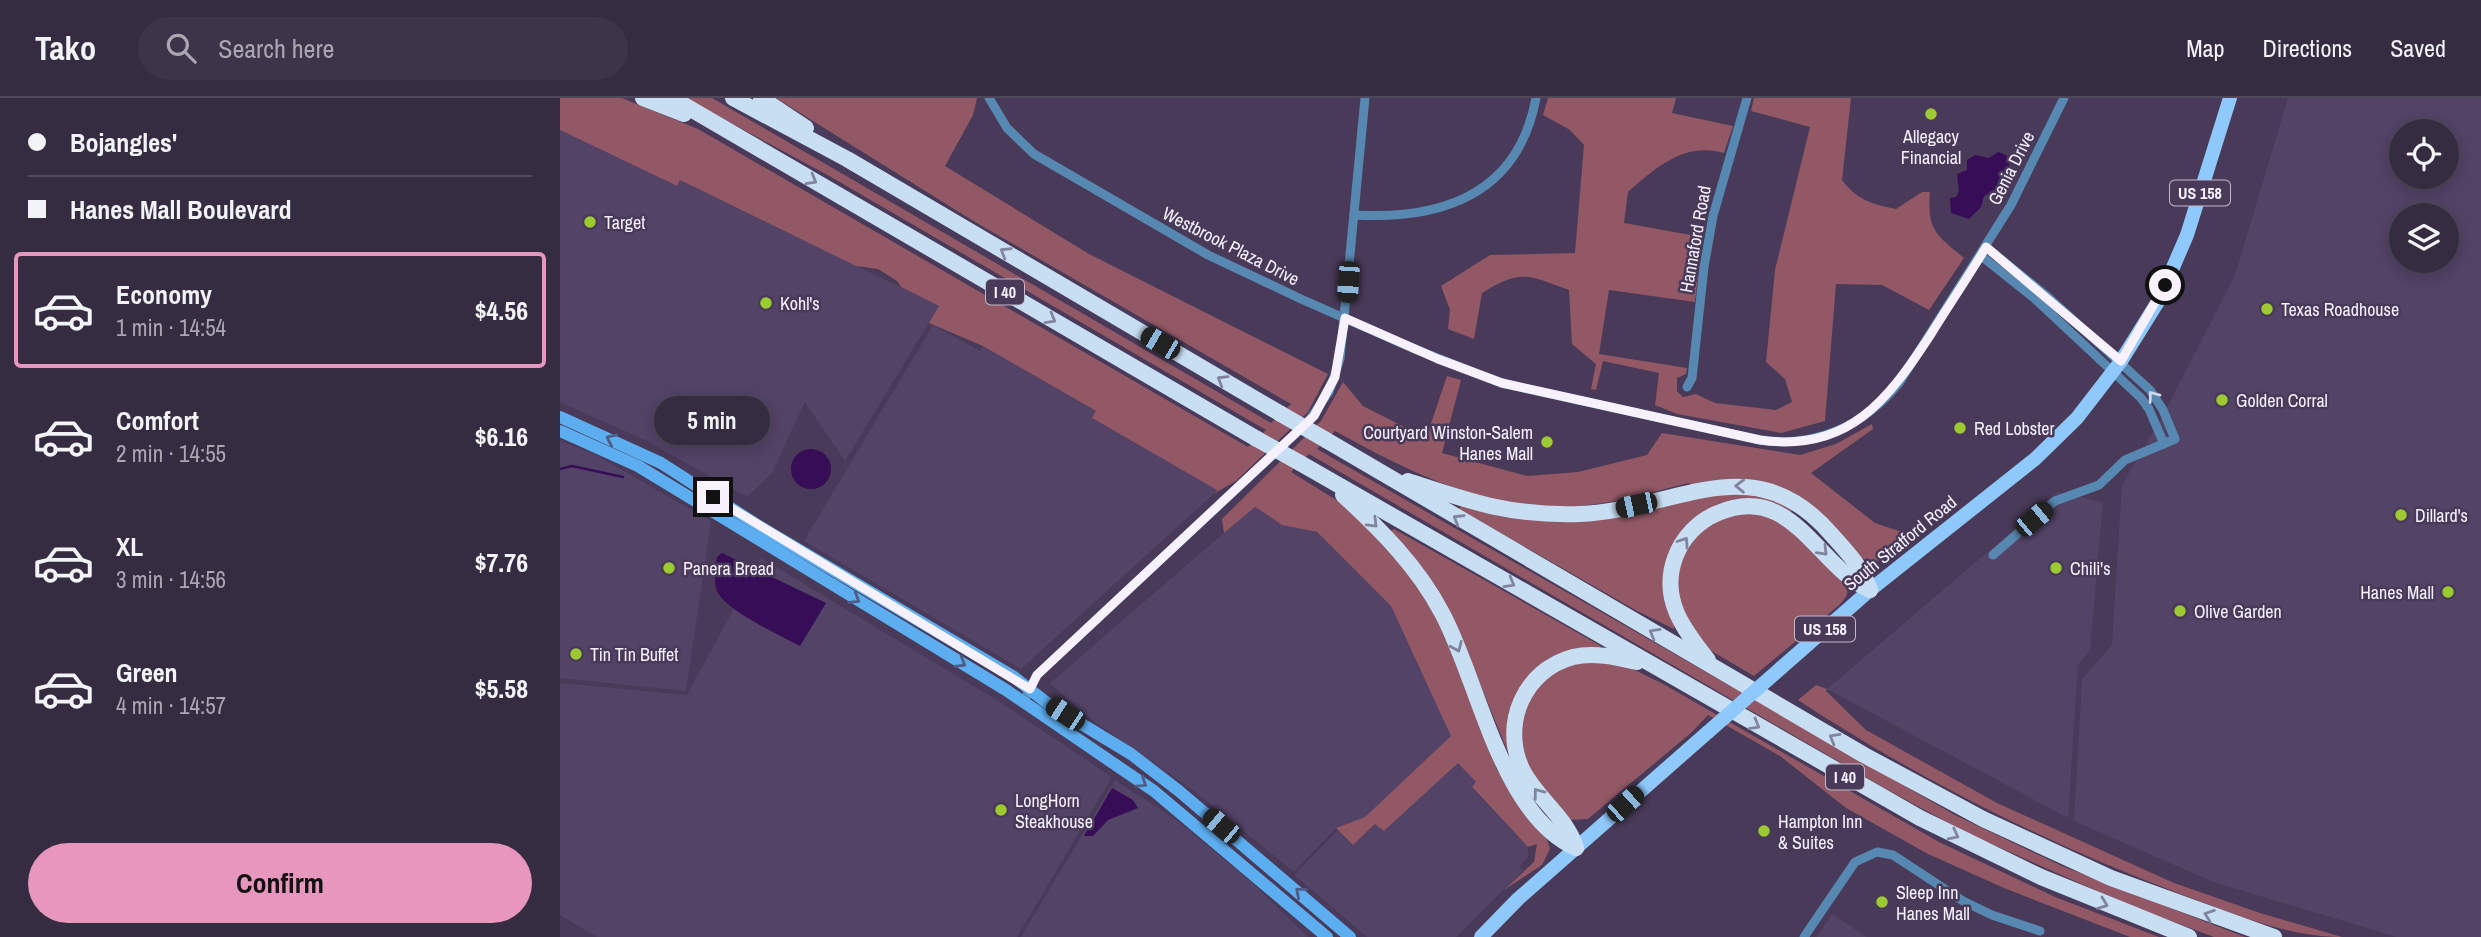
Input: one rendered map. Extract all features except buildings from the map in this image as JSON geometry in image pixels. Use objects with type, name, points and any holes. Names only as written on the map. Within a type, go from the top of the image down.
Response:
[{"type":"highway","points":[[643,98],[753,146]]},
{"type":"highway","name":"I 40","points":[[672,98],[1849,780],[1976,846],[2090,899],[2189,937]]},
{"type":"highway","name":"I 40","points":[[733,98],[847,159],[1713,668],[1923,788],[2040,847],[2178,904],[2274,937]]},
{"type":"highway","points":[[761,98],[847,159]]},
{"type":"highway","points":[[1379,471],[1474,504],[1544,514],[1598,512],[1715,486],[1761,487],[1794,501],[1812,515],[1864,572],[1870,590]]},
{"type":"highway","points":[[1323,477],[1400,551],[1434,599],[1471,680],[1501,761],[1531,808],[1559,840],[1576,848]]},
{"type":"highway","points":[[1713,668],[1679,622],[1670,588],[1672,566],[1681,545],[1694,529],[1716,514],[1741,508],[1780,515],[1808,535],[1852,582],[1870,590]]},
{"type":"highway","points":[[1576,848],[1572,834],[1522,770],[1514,733],[1520,702],[1539,675],[1573,657],[1607,656],[1654,666]]},
{"type":"main road","name":"South Stratford Road","points":[[1481,937],[1518,899],[1870,590],[2035,459],[2077,418],[2117,366],[2159,300],[2187,235],[2230,98]]},
{"type":"main road","points":[[560,417],[661,463],[1030,689],[1099,737],[1130,754],[1179,791],[1350,937]]},
{"type":"main road","points":[[560,431],[638,466],[1023,703],[1154,791],[1327,937]]},
{"type":"street","name":"Westbrook Plaza Drive","points":[[989,98],[1007,128],[1044,160],[1208,255],[1421,352],[1502,383],[1760,440],[1794,442],[1836,432],[1880,404],[1899,383],[1983,251]]},
{"type":"street","points":[[1023,703],[1037,675],[1314,416],[1335,377],[1345,318],[1365,98]]},
{"type":"street","points":[[1354,215],[1391,217],[1423,214],[1471,195],[1496,175],[1518,148],[1531,119],[1536,98]]},
{"type":"street","name":"Hannaford Road","points":[[1687,387],[1692,378],[1704,267],[1713,215],[1748,98]]},
{"type":"street","name":"Genia Drive","points":[[1983,251],[2029,171],[2064,98]]},
{"type":"street","points":[[1983,251],[2034,298],[2155,397],[2175,439],[2125,460],[2099,485],[2055,502],[1993,555]]},
{"type":"street","points":[[2117,366],[2149,409],[2164,444]]},
{"type":"street","points":[[1804,937],[1855,862],[1877,852],[1892,855],[1985,911],[2040,931]]},
{"type":"shaded area","points":[[560,98],[622,98],[698,129],[1248,447],[1266,430],[831,177],[685,98],[712,98],[1271,423],[1291,404],[975,222],[776,98],[977,98],[973,115],[945,166],[1089,254],[1328,374],[1308,412],[1236,481],[1215,493],[1217,490],[1092,418],[1096,411],[983,346],[929,323],[939,306],[901,287],[897,281],[878,269],[856,266],[680,180],[677,186],[560,130]]},
{"type":"shaded area","points":[[1548,98],[1676,98],[1672,113],[1733,126],[1724,153],[1710,150],[1684,154],[1661,166],[1628,192],[1624,223],[1702,237],[1695,302],[1609,290],[1599,354],[1687,368],[1686,374],[1677,378],[1677,391],[1683,397],[1696,394],[1715,403],[1776,410],[1792,402],[1785,379],[1766,362],[1775,270],[1810,127],[1751,111],[1754,98],[1851,98],[1842,180],[1853,192],[1866,200],[1896,209],[1922,192],[1930,192],[1930,215],[1935,231],[1964,258],[1929,310],[1882,285],[1836,284],[1825,421],[1781,433],[1677,414],[1655,405],[1659,373],[1603,361],[1596,390],[1591,389],[1596,364],[1572,344],[1569,290],[1524,277],[1495,285],[1482,293],[1474,339],[1448,329],[1450,310],[1441,286],[1490,255],[1575,253],[1584,145],[1570,130],[1543,115]]},
{"type":"shaded area","name":"Hanes Mall","points":[[2288,98],[2481,98],[2481,937],[2397,937],[2213,882],[2074,821],[2082,679],[2112,645],[2122,485],[2169,404],[2235,275]]},
{"type":"shaded area","points":[[560,130],[676,186],[680,180],[939,306],[845,461],[805,402],[772,473],[747,497],[647,441],[560,402]]},
{"type":"shaded area","points":[[1998,152],[2006,155],[2009,161],[2008,173],[2004,179],[1984,196],[1981,207],[1969,219],[1951,213],[1950,198],[1956,197],[1959,191],[1957,174],[1967,170],[1967,160],[1975,155],[1989,158]]},
{"type":"shaded area","points":[[933,325],[980,351],[983,346],[1097,412],[1093,419],[1218,490],[1021,669],[804,541]]},
{"type":"shaded area","points":[[1447,376],[1461,380],[1442,453],[1527,476],[1578,472],[1647,455],[1662,433],[1800,455],[1836,444],[1872,424],[1873,429],[1811,473],[1875,523],[1914,536],[1898,552],[1876,561],[1861,558],[1806,503],[1769,485],[1747,481],[1722,481],[1691,486],[1689,483],[1589,505],[1555,507],[1521,504],[1457,489],[1395,463],[1335,431],[1317,449],[1955,815],[2062,866],[2245,937],[2214,937],[2131,906],[1967,833],[1886,789],[1309,454],[1291,472],[1351,509],[1420,586],[1456,659],[1497,770],[1546,836],[1550,849],[1542,865],[1504,890],[1534,862],[1537,844],[1528,847],[1472,787],[1476,782],[1458,763],[1384,831],[1375,824],[1353,845],[1336,828],[1365,817],[1451,736],[1391,606],[1317,532],[1282,525],[1255,507],[1224,533],[1222,519],[1321,421],[1343,382],[1363,406],[1426,438]]},
{"type":"shaded area","points":[[560,441],[596,455],[711,521],[686,691],[560,678]]},
{"type":"shaded area","points":[[811,449],[825,455],[831,469],[825,483],[811,489],[797,483],[791,469],[797,455]]},
{"type":"shaded area","points":[[1745,490],[1792,508],[1791,514],[1739,502],[1679,540],[1674,629],[1637,611],[1459,509],[1462,504],[1517,517]]},
{"type":"shaded area","points":[[2058,492],[2103,502],[2090,650],[2078,665],[2068,818],[1827,689]]},
{"type":"shaded area","points":[[1254,507],[1282,525],[1316,532],[1391,606],[1452,736],[1365,817],[1336,828],[1294,872],[1194,791],[1089,718],[1050,683]]},
{"type":"shaded area","points":[[1742,512],[1777,518],[1846,582],[1848,589],[1838,606],[1754,676],[1708,649],[1678,609],[1676,566],[1703,526]]},
{"type":"shaded area","points":[[1394,529],[1601,646],[1599,650],[1539,668],[1511,760],[1475,671],[1390,531]]},
{"type":"shaded area","points":[[722,553],[826,603],[800,646],[754,622],[722,599],[717,591],[715,578],[717,557]]},
{"type":"shaded area","points":[[761,558],[1000,702],[1112,777],[1017,937],[597,937],[560,915],[560,683],[687,695]]},
{"type":"shaded area","points":[[1619,662],[1665,685],[1939,842],[2055,897],[2159,937],[2130,937],[2004,888],[1928,854],[1846,808],[1780,756],[1708,715],[1692,732],[1588,819],[1569,820],[1535,782],[1518,736],[1533,688],[1566,663]]},
{"type":"shaded area","points":[[1816,685],[1827,689],[1826,691],[1866,730],[1997,803],[2174,883],[2260,913],[2342,937],[2301,933],[2241,917],[2033,832],[1890,757],[1798,700]]},
{"type":"shaded area","points":[[1458,762],[1477,782],[1472,788],[1528,847],[1528,857],[1519,866],[1523,871],[1456,937],[1367,937],[1294,875],[1338,830],[1353,845],[1376,824],[1385,831]]},
{"type":"shaded area","points":[[1115,780],[1178,821],[1257,887],[1308,937],[1021,937]]},
{"type":"shaded area","points":[[1112,788],[1133,800],[1138,808],[1108,820],[1093,836],[1084,836]]},
{"type":"shaded area","points":[[1832,914],[1867,937],[1817,937]]},
{"type":"waterway","points":[[560,469],[572,466],[623,477]]},
{"type":"place","name":"Allegacy Financial","points":[[1931,114]]},
{"type":"place","name":"Target","points":[[590,222]]},
{"type":"place","name":"Kohl's","points":[[766,303]]},
{"type":"place","name":"Texas Roadhouse","points":[[2267,309]]},
{"type":"place","name":"Golden Corral","points":[[2222,400]]},
{"type":"place","name":"Red Lobster","points":[[1960,428]]},
{"type":"place","name":"Courtyard Winston-Salem Hanes Mall","points":[[1547,442]]},
{"type":"place","name":"Dillard's","points":[[2401,515]]},
{"type":"place","name":"Panera Bread","points":[[669,568]]},
{"type":"place","name":"Chili's","points":[[2056,568]]},
{"type":"place","name":"Hanes Mall","points":[[2448,592]]},
{"type":"place","name":"Olive Garden","points":[[2180,611]]},
{"type":"place","name":"Tin Tin Buffet","points":[[576,654]]},
{"type":"place","name":"LongHorn Steakhouse","points":[[1001,810]]},
{"type":"place","name":"Hampton Inn & Suites","points":[[1764,831]]},
{"type":"place","name":"Sleep Inn Hanes Mall","points":[[1882,902]]},
{"type":"route","points":[[713,497],[1030,689],[1037,675],[1314,416],[1326,397],[1339,366],[1345,318],[1438,359],[1502,383],[1551,396],[1760,440],[1783,442],[1822,437],[1836,432],[1870,413],[1880,404],[1899,383],[1986,247],[2121,361],[2159,300],[2165,285]]}]
